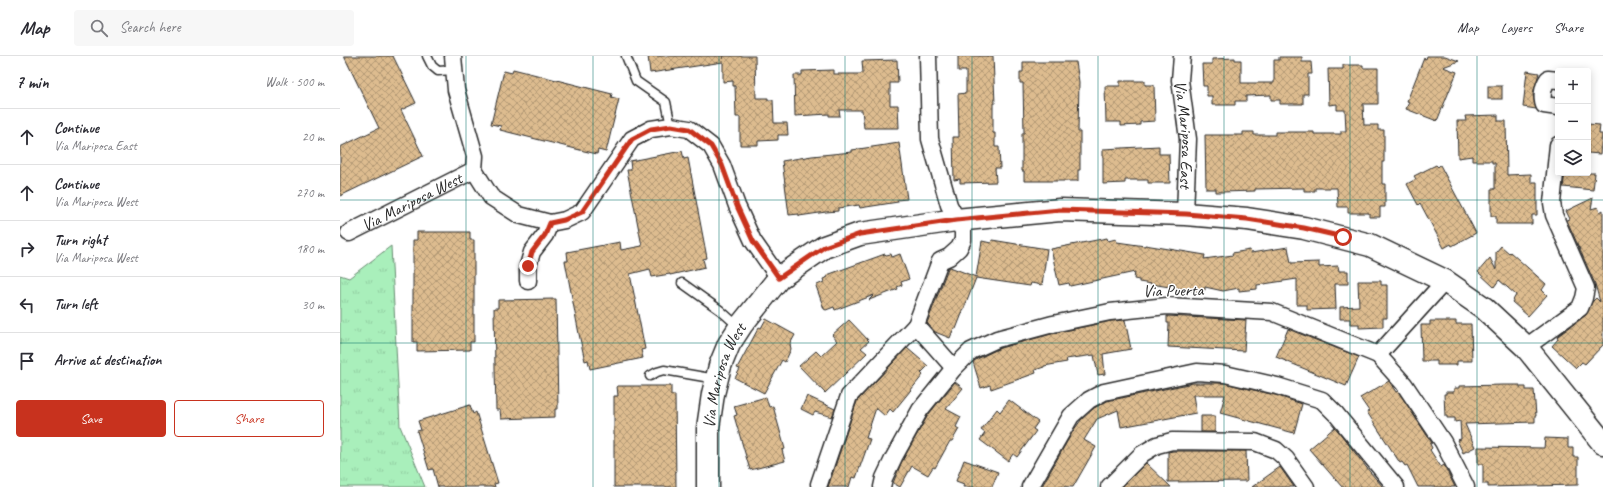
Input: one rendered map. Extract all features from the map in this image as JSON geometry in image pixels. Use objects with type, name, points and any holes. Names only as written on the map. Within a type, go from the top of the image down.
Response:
[{"type":"street","points":[[819,484],[849,396],[916,325],[940,261],[949,257],[959,248],[963,240],[963,231],[956,220],[947,199],[930,139],[928,56]]},
{"type":"street","name":"Via Mariposa East","points":[[1182,56],[1180,80],[1188,139],[1186,214]]},
{"type":"street","name":"Via Mariposa West","points":[[453,63],[456,90],[475,156],[474,170],[491,197],[519,216],[550,223],[564,220],[582,212],[632,139],[651,129],[671,126],[689,129],[711,146],[722,165],[737,206],[753,241],[779,278]]},
{"type":"street","points":[[1555,80],[1548,79],[1544,84],[1542,100],[1544,105],[1555,107]]},
{"type":"street","name":"Via Mariposa West","points":[[348,233],[474,170]]},
{"type":"street","points":[[1526,347],[1580,308],[1586,293],[1586,288],[1554,216],[1552,203],[1555,174]]},
{"type":"street","name":"Via Mariposa West","points":[[708,487],[708,428],[717,379],[720,366],[740,327],[779,278],[824,247],[860,234],[956,220],[1060,210],[1186,214],[1247,219],[1304,228],[1370,245],[1445,281]]},
{"type":"street","points":[[528,281],[528,266],[532,252],[545,235],[550,223]]},
{"type":"street","points":[[1378,355],[1445,281],[1484,308],[1526,347],[1603,443]]},
{"type":"street","name":"Via Puerta","points":[[882,487],[884,478],[894,457],[920,410],[954,368],[971,351],[997,339],[1053,324],[1110,312],[1167,306],[1272,312],[1378,355],[1408,389],[1443,442],[1466,487]]},
{"type":"street","points":[[916,325],[954,368]]},
{"type":"street","points":[[1030,487],[1071,416],[1089,400],[1104,392],[1197,372],[1225,374],[1277,386],[1322,400],[1336,414],[1396,487]]},
{"type":"street","points":[[1109,487],[1142,454],[1158,445],[1172,441],[1255,442],[1276,450],[1286,459],[1306,487]]},
{"type":"lane","points":[[427,56],[432,66],[438,71],[453,63]]},
{"type":"lane","points":[[626,56],[636,81],[666,102],[671,126]]},
{"type":"lane","points":[[682,283],[720,310],[740,327]]},
{"type":"lane","points":[[650,376],[664,370],[717,379]]},
{"type":"green space","points":[[391,246],[400,426],[425,487],[340,487],[340,275],[349,278]]},
{"type":"building","points":[[344,56],[393,56],[416,103],[401,110],[423,156],[340,196],[340,147],[379,128]]},
{"type":"building","points":[[648,56],[755,56],[756,98],[768,98],[768,100],[773,100],[774,123],[787,123],[788,135],[778,135],[778,140],[758,141],[758,145],[740,145],[740,117],[736,117],[735,86],[733,86],[733,81],[723,82],[723,62],[650,73]]},
{"type":"building","points":[[958,56],[993,56],[995,104],[993,104],[993,133],[995,133],[995,147],[999,147],[1000,168],[995,168],[996,182],[960,183],[960,179],[954,180],[953,137],[959,137],[958,94],[966,93],[966,71],[958,71]]},
{"type":"building","points":[[1427,56],[1445,56],[1459,61],[1443,67],[1457,72],[1437,121],[1406,109],[1409,102],[1407,101],[1424,58],[1426,59]]},
{"type":"building","points":[[1279,57],[1302,57],[1302,62],[1311,62],[1312,74],[1308,74],[1308,94],[1303,94],[1303,104],[1280,104],[1280,100],[1271,100],[1271,95],[1246,96],[1246,101],[1235,101],[1235,105],[1212,105],[1212,96],[1207,96],[1207,86],[1203,86],[1202,64],[1212,64],[1212,59],[1235,58],[1235,60],[1241,60],[1241,83],[1274,83],[1274,60],[1279,60]]},
{"type":"building","points":[[897,60],[898,83],[890,83],[890,105],[898,105],[899,128],[864,128],[862,110],[839,110],[840,116],[829,116],[829,114],[795,116],[794,75],[802,75],[802,71],[834,70],[834,74],[861,74],[863,73],[862,61]]},
{"type":"building","points":[[1023,62],[1076,62],[1079,82],[1078,132],[1080,132],[1080,170],[1078,170],[1078,181],[1024,181],[1024,171],[1022,171],[1022,133],[1024,133],[1023,83],[1020,83],[1020,72],[1023,72]]},
{"type":"building","points":[[1343,65],[1363,65],[1363,68],[1378,68],[1378,104],[1363,104],[1364,125],[1378,125],[1378,130],[1384,130],[1382,184],[1385,184],[1385,207],[1380,207],[1380,217],[1369,217],[1369,213],[1348,213],[1348,207],[1338,207],[1337,188],[1315,188],[1315,191],[1304,191],[1304,188],[1255,189],[1255,191],[1222,192],[1216,192],[1216,189],[1206,189],[1205,135],[1243,135],[1243,132],[1254,132],[1254,135],[1275,135],[1275,132],[1341,134],[1341,131],[1346,131],[1345,110],[1337,110],[1337,104],[1329,105],[1328,69],[1343,69]]},
{"type":"building","points":[[513,69],[612,94],[611,97],[619,99],[606,152],[598,150],[597,154],[584,151],[500,130],[501,126],[491,124],[504,71],[512,73]]},
{"type":"building","points":[[1527,71],[1539,73],[1533,94],[1536,109],[1523,107]]},
{"type":"building","points":[[1120,81],[1145,81],[1145,85],[1154,85],[1155,121],[1140,122],[1140,125],[1121,126],[1121,122],[1106,122],[1105,86],[1120,86]]},
{"type":"building","points":[[1488,86],[1502,86],[1502,99],[1488,99]]},
{"type":"building","points":[[1498,115],[1498,121],[1506,121],[1507,175],[1531,174],[1531,182],[1537,182],[1537,215],[1532,215],[1532,224],[1496,224],[1496,216],[1491,216],[1491,189],[1495,189],[1495,163],[1492,163],[1492,161],[1472,161],[1472,156],[1458,158],[1457,121],[1466,121],[1465,116]]},
{"type":"building","points":[[1591,124],[1600,125],[1599,134],[1602,134],[1600,154],[1591,153]]},
{"type":"building","points":[[899,143],[907,199],[897,200],[898,202],[860,208],[859,205],[838,208],[838,211],[799,216],[799,214],[789,215],[782,161],[852,152],[852,150]]},
{"type":"building","points":[[1159,146],[1159,154],[1169,154],[1170,183],[1148,183],[1148,180],[1125,180],[1125,183],[1103,184],[1103,149]]},
{"type":"building","points":[[682,151],[684,159],[688,158],[707,258],[703,259],[705,267],[670,275],[652,277],[650,269],[630,274],[645,349],[641,350],[643,358],[590,369],[588,360],[585,361],[579,334],[565,261],[568,261],[567,252],[620,242],[621,250],[642,246],[627,170],[631,170],[630,161]]},
{"type":"building","points":[[1436,165],[1438,167],[1440,165],[1476,233],[1452,246],[1451,244],[1444,248],[1420,203],[1418,205],[1407,184],[1416,179],[1414,176]]},
{"type":"building","points":[[1591,173],[1595,173],[1593,190],[1563,187],[1565,176],[1591,176]]},
{"type":"building","points":[[1593,198],[1591,209],[1598,207],[1600,212],[1603,210],[1603,345],[1585,364],[1582,362],[1576,368],[1552,346],[1558,339],[1558,336],[1586,315],[1592,302],[1596,298],[1600,302],[1595,284],[1567,220],[1570,219],[1566,211]]},
{"type":"building","points":[[417,232],[470,232],[470,240],[474,240],[474,342],[470,342],[470,350],[417,351],[417,342],[413,342],[413,240],[417,240]]},
{"type":"building","points":[[1107,238],[1108,241],[1116,239],[1117,242],[1205,255],[1204,259],[1233,255],[1232,253],[1250,250],[1251,253],[1288,247],[1291,263],[1319,262],[1319,267],[1338,266],[1339,271],[1348,271],[1348,284],[1335,284],[1336,309],[1307,310],[1307,305],[1297,305],[1297,279],[1257,285],[1257,289],[1239,291],[1239,288],[1223,291],[1205,287],[1205,290],[1200,290],[1200,292],[1139,282],[1139,280],[1134,279],[1135,272],[1070,286],[1069,283],[1059,285],[1051,249]]},
{"type":"building","points":[[992,240],[1047,249],[1042,285],[1031,283],[1030,286],[976,278],[956,329],[954,328],[950,338],[935,332],[927,323],[948,268],[950,267],[976,277],[982,241],[991,243]]},
{"type":"building","points":[[1501,246],[1509,253],[1510,252],[1546,284],[1542,290],[1547,295],[1528,316],[1512,302],[1516,295],[1499,280],[1494,287],[1478,272],[1490,258],[1496,270],[1496,252]]},
{"type":"building","points":[[885,254],[891,254],[892,257],[900,254],[909,279],[901,282],[902,285],[897,287],[898,289],[869,300],[874,295],[835,310],[834,307],[826,310],[824,309],[816,286],[824,282],[823,279],[828,277],[827,275]]},
{"type":"building","points":[[1358,281],[1381,281],[1381,285],[1387,285],[1387,318],[1383,318],[1383,327],[1359,328],[1359,324],[1350,324],[1350,319],[1340,319],[1340,307],[1359,306]]},
{"type":"building","points":[[556,299],[558,409],[555,409],[555,417],[501,419],[500,410],[496,410],[494,308],[498,308],[498,300]]},
{"type":"building","points":[[1167,316],[1246,320],[1244,351],[1168,347],[1169,323],[1167,323]]},
{"type":"building","points":[[766,319],[795,335],[790,344],[791,349],[785,362],[782,360],[764,393],[735,378],[740,369],[737,368],[759,327],[761,328]]},
{"type":"building","points":[[849,320],[869,341],[861,348],[867,353],[825,393],[799,366],[816,351],[821,356],[837,341],[832,335]]},
{"type":"building","points":[[1125,320],[1131,349],[1103,354],[1105,374],[1098,375],[1094,355],[1066,359],[1067,362],[1044,366],[1035,370],[1036,373],[991,389],[990,385],[981,388],[973,362],[1000,348],[1055,333],[1111,321]]},
{"type":"building","points":[[1430,321],[1456,321],[1456,324],[1471,324],[1472,361],[1457,361],[1457,365],[1437,365],[1437,361],[1422,361],[1421,325],[1430,325]]},
{"type":"building","points":[[1288,329],[1359,357],[1346,386],[1276,357]]},
{"type":"building","points":[[907,348],[928,366],[921,373],[923,375],[893,412],[890,409],[885,416],[876,408],[866,438],[870,439],[856,478],[852,477],[849,487],[828,487],[857,401]]},
{"type":"building","points":[[1389,381],[1396,392],[1398,391],[1432,443],[1430,444],[1432,448],[1430,450],[1441,467],[1444,465],[1455,487],[1418,487],[1407,465],[1405,466],[1402,462],[1400,463],[1367,412],[1369,411],[1360,398]]},
{"type":"building","points":[[955,382],[963,388],[946,409],[961,417],[956,427],[959,429],[952,441],[950,441],[935,468],[933,467],[928,475],[912,466],[900,487],[893,483],[902,461],[928,415]]},
{"type":"building","points":[[1193,383],[1224,383],[1275,395],[1302,404],[1294,433],[1220,413],[1225,395],[1193,395],[1196,413],[1121,427],[1118,410],[1097,419],[1084,440],[1096,447],[1073,487],[1042,486],[1073,431],[1081,420],[1094,408],[1107,401]]},
{"type":"building","points":[[1520,385],[1520,387],[1526,387],[1526,390],[1534,390],[1535,422],[1465,424],[1475,447],[1463,453],[1457,440],[1461,439],[1460,421],[1455,422],[1455,418],[1447,418],[1447,416],[1445,416],[1444,394],[1446,394],[1446,392],[1454,392],[1454,388],[1459,388],[1459,386]]},
{"type":"building","points":[[617,386],[671,386],[671,395],[675,395],[676,487],[614,487],[614,396],[618,396]]},
{"type":"building","points":[[807,396],[835,409],[832,417],[815,412],[813,415],[801,409]]},
{"type":"building","points":[[766,397],[769,407],[773,406],[785,449],[782,450],[785,461],[750,470],[734,416],[737,415],[734,406]]},
{"type":"building","points":[[1009,400],[1038,422],[1033,429],[1036,431],[1017,457],[1013,454],[1008,461],[980,440],[985,433],[981,430],[997,409],[1000,412]]},
{"type":"building","points":[[470,405],[473,414],[476,412],[498,483],[494,484],[495,487],[438,487],[433,469],[429,470],[417,431],[421,430],[418,421]]},
{"type":"building","points":[[1201,416],[1215,416],[1215,432],[1201,432]]},
{"type":"building","points":[[1335,427],[1383,487],[1342,487],[1309,449]]},
{"type":"building","points":[[1545,438],[1568,439],[1568,448],[1573,448],[1573,457],[1578,457],[1578,485],[1488,487],[1488,484],[1483,484],[1483,464],[1478,464],[1478,447],[1544,448]]},
{"type":"building","points":[[1246,451],[1247,481],[1168,482],[1168,452]]},
{"type":"building","points":[[964,460],[998,472],[992,487],[963,487],[964,484],[956,481]]},
{"type":"building","points":[[1146,463],[1171,487],[1122,487]]},
{"type":"building","points":[[1280,467],[1294,487],[1252,487]]},
{"type":"route","points":[[528,266],[532,252],[545,235],[550,223],[564,220],[582,212],[614,162],[632,139],[651,129],[671,126],[689,129],[711,146],[722,165],[737,206],[753,241],[779,278],[824,247],[860,234],[956,220],[1060,210],[1186,214],[1247,219],[1304,228],[1343,237]]}]
